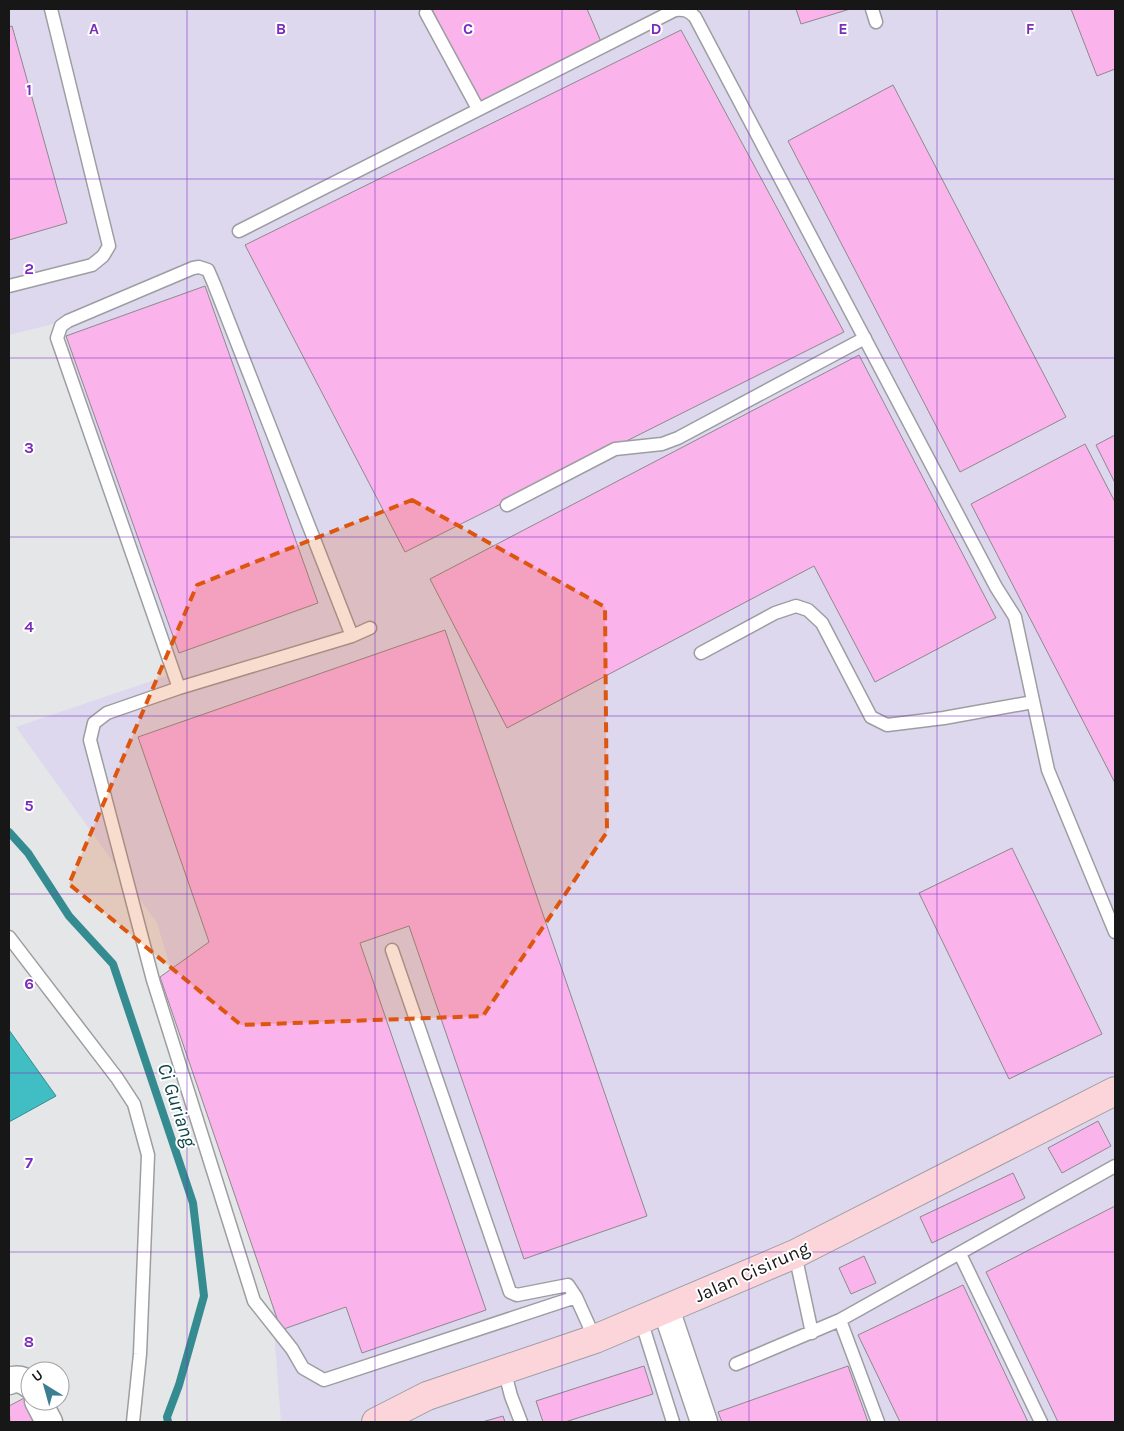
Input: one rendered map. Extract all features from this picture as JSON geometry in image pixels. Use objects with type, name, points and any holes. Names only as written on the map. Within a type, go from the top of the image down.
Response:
[{"type":"main road","name":"Jalan Cisirung","points":[[376,1422],[427,1396],[596,1339],[795,1254],[1115,1091]]},
{"type":"street","points":[[654,1314],[704,1422]]},
{"type":"lane","points":[[9,286],[92,265],[103,256],[109,246],[51,9]]},
{"type":"lane","points":[[872,9],[876,22]]},
{"type":"lane","points":[[238,231],[675,10],[690,12],[755,128],[996,587],[1015,617],[1048,770],[1115,932]]},
{"type":"lane","points":[[426,13],[478,109]]},
{"type":"lane","points":[[179,688],[57,338],[61,326],[68,321],[193,268],[199,267],[208,270],[352,636]]},
{"type":"lane","points":[[507,505],[615,449],[662,444],[678,438],[865,338]]},
{"type":"lane","points":[[701,653],[774,613],[796,606],[808,610],[822,623],[871,717],[887,725],[944,718],[1033,702]]},
{"type":"lane","points":[[370,628],[352,636],[179,688],[107,713],[94,723],[90,740],[153,980],[254,1301],[292,1349],[303,1368],[324,1380],[576,1297]]},
{"type":"lane","points":[[9,937],[117,1078],[134,1104],[144,1134],[148,1165],[140,1354],[133,1422]]},
{"type":"lane","points":[[392,950],[510,1292],[517,1295],[568,1284],[596,1339]]},
{"type":"lane","points":[[736,1364],[840,1320],[1115,1166]]},
{"type":"lane","points":[[795,1254],[812,1333]]},
{"type":"lane","points":[[960,1254],[1041,1422]]},
{"type":"lane","points":[[654,1314],[673,1422]]},
{"type":"lane","points":[[840,1320],[878,1422]]},
{"type":"lane","points":[[504,1369],[511,1396],[521,1422]]},
{"type":"highlighted area","points":[[412,500],[605,607],[607,832],[483,1016],[241,1025],[69,884],[197,585]]},
{"type":"shaded area","points":[[9,9],[1115,9],[1115,1422],[281,1422],[272,1304],[157,923],[16,727],[169,675],[61,322],[9,335]]},
{"type":"water","points":[[9,1030],[56,1096],[9,1122]]},
{"type":"building","points":[[432,9],[587,9],[602,44],[479,105]]},
{"type":"building","points":[[796,9],[850,9],[801,24]]},
{"type":"building","points":[[1071,9],[1115,9],[1115,69],[1097,76]]},
{"type":"building","points":[[12,26],[67,223],[9,240],[9,27]]},
{"type":"building","points":[[681,30],[844,332],[405,552],[245,245]]},
{"type":"building","points":[[893,85],[1066,417],[960,472],[788,141]]},
{"type":"building","points":[[205,286],[318,603],[179,653],[66,336]]},
{"type":"building","points":[[859,355],[996,618],[875,682],[814,566],[507,728],[430,579]]},
{"type":"building","points":[[1115,435],[1115,483],[1096,445]]},
{"type":"building","points":[[1085,444],[1115,502],[1115,783],[971,504]]},
{"type":"building","points":[[445,630],[647,1216],[524,1259],[409,926],[360,943],[486,1310],[362,1353],[346,1307],[281,1330],[160,977],[209,942],[138,737]]},
{"type":"building","points":[[1012,848],[1102,1034],[1009,1079],[919,893]]},
{"type":"building","points":[[1098,1121],[1111,1146],[1062,1173],[1048,1148]]},
{"type":"building","points":[[1013,1173],[1025,1198],[932,1243],[920,1217]]},
{"type":"building","points":[[1115,1206],[1115,1422],[1058,1422],[986,1272]]},
{"type":"building","points":[[864,1256],[876,1283],[851,1294],[839,1268]]},
{"type":"building","points":[[963,1285],[1028,1422],[900,1422],[858,1335]]},
{"type":"building","points":[[644,1366],[653,1394],[565,1422],[543,1422],[536,1401]]},
{"type":"building","points":[[848,1366],[868,1422],[722,1422],[718,1412]]},
{"type":"building","points":[[20,1400],[20,1411],[36,1411],[41,1422],[10,1422],[9,1406]]},
{"type":"building","points":[[503,1416],[505,1422],[482,1422]]},
{"type":"waterway","name":"Ci Guriang","points":[[9,832],[28,853],[69,916],[113,964],[193,1203],[204,1296],[179,1385],[167,1417],[168,1422]]}]
